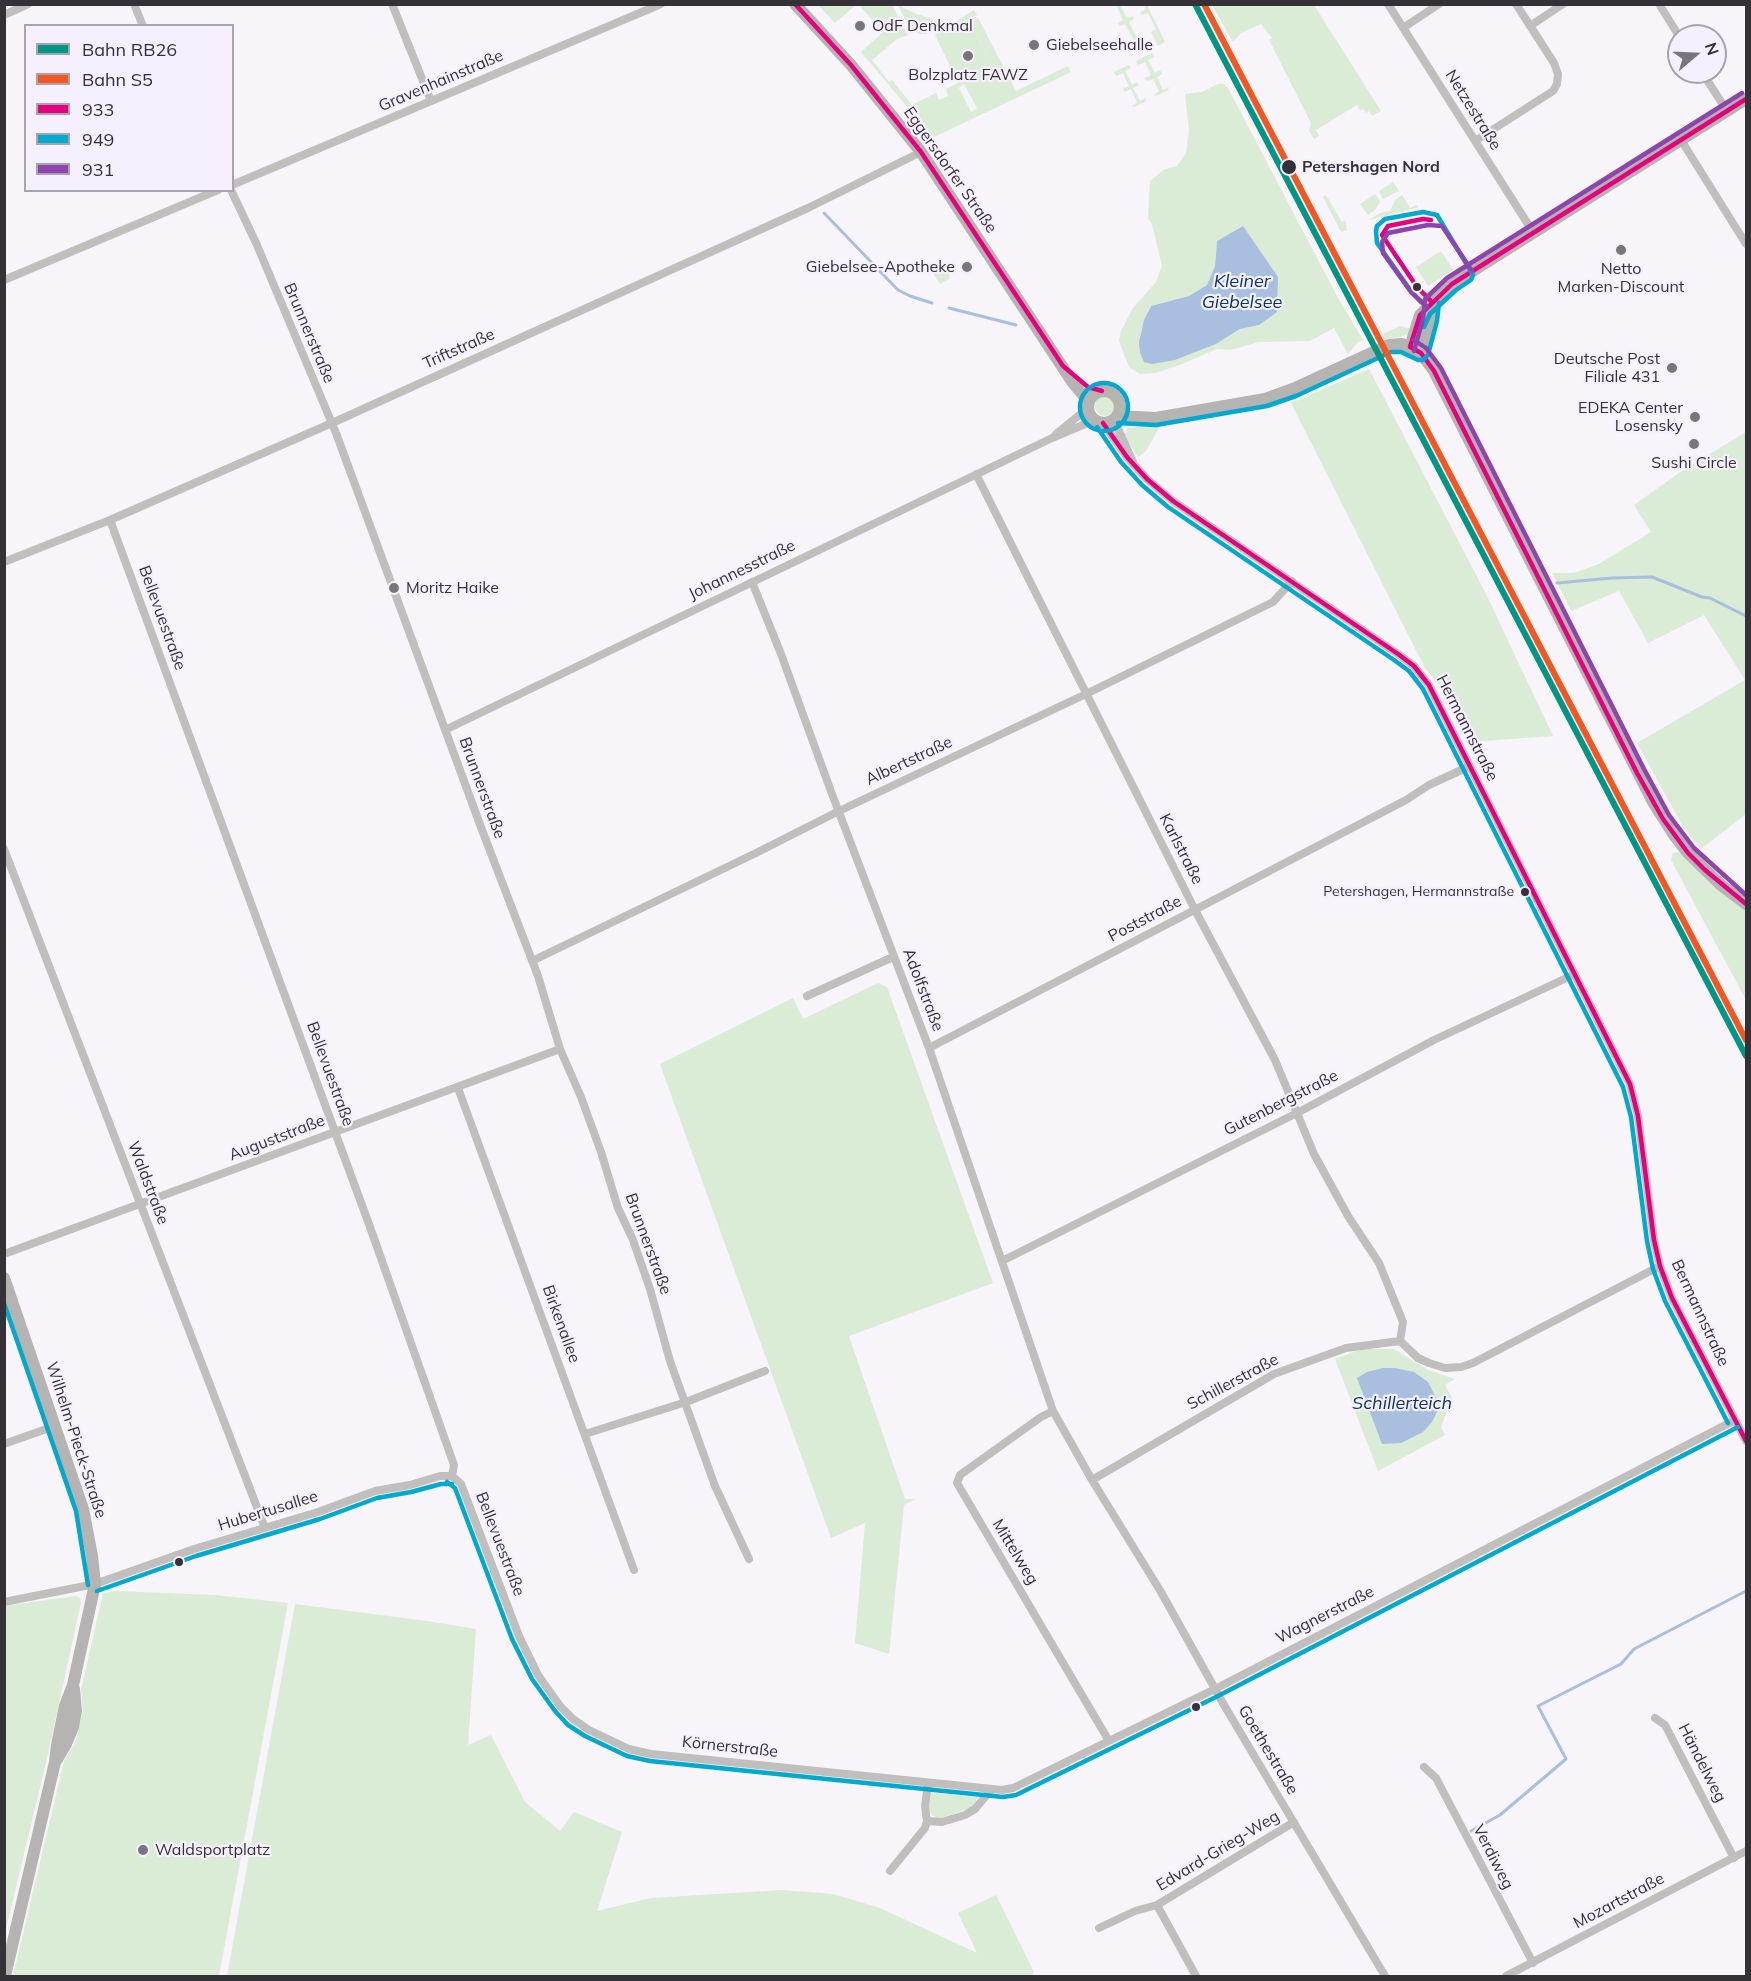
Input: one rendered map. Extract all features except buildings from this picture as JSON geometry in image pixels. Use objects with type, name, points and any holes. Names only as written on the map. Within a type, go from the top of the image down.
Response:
[{"type":"street","points":[[4,15],[28,4]]},
{"type":"street","points":[[134,4],[142,24]]},
{"type":"street","points":[[392,4],[431,101]]},
{"type":"street","name":"Gravenhainstraße","points":[[234,183],[661,4]]},
{"type":"street","name":"Eggersdorfer Straße","points":[[795,4],[851,65],[921,153],[1088,405]]},
{"type":"street","name":"Netzestraße","points":[[1388,4],[1533,232]]},
{"type":"street","points":[[1403,27],[1438,4]]},
{"type":"street","points":[[1475,141],[1553,91],[1557,84],[1558,74],[1554,63],[1516,4]]},
{"type":"street","points":[[1530,26],[1563,4]]},
{"type":"street","points":[[1659,4],[1672,24]]},
{"type":"street","points":[[1710,84],[1727,111]]},
{"type":"street","points":[[1410,346],[1420,315],[1452,284],[1746,99]]},
{"type":"street","points":[[1681,140],[1746,244]]},
{"type":"street","name":"Triftstraße","points":[[4,562],[110,520],[332,423],[808,208],[921,153]]},
{"type":"street","points":[[4,280],[213,192]]},
{"type":"street","name":"Brunnerstraße","points":[[232,192],[332,423],[538,976],[561,1049],[584,1106],[618,1208],[633,1240],[650,1289],[670,1361],[715,1486],[750,1560]]},
{"type":"street","points":[[1421,353],[1431,320],[1432,302]]},
{"type":"street","points":[[1175,414],[1145,411],[1120,402],[1113,393],[1102,391],[1092,396],[1088,405],[1090,415],[1108,420],[1156,418],[1235,406],[1265,399],[1325,375],[1383,346],[1395,344],[1410,346],[1421,353],[1434,371],[1653,802],[1688,853],[1721,885],[1746,904]]},
{"type":"street","name":"Eggersdorfer Straße","points":[[1063,366],[1088,387],[1102,391]]},
{"type":"street","points":[[1108,420],[1120,409],[1120,402]]},
{"type":"street","name":"Johannesstraße","points":[[1052,438],[1088,405]]},
{"type":"street","name":"Johannesstraße","points":[[445,730],[1052,438],[1108,420]]},
{"type":"street","name":"Hermannstraße","points":[[1108,420],[1119,448],[1147,479],[1173,501],[1414,666],[1429,685],[1630,1084]]},
{"type":"street","name":"Karlstraße","points":[[976,474],[1195,910],[1275,1060],[1314,1154],[1360,1235],[1379,1263],[1403,1322],[1400,1341]]},
{"type":"street","name":"Bellevuestraße","points":[[110,520],[335,1132],[454,1465],[452,1476],[461,1484],[519,1636]]},
{"type":"street","name":"Albertstraße","points":[[532,961],[1273,602],[1293,581]]},
{"type":"street","name":"Adolfstraße","points":[[752,582],[929,1048],[1053,1412]]},
{"type":"street","name":"Poststraße","points":[[929,1048],[1406,800],[1429,785],[1470,766]]},
{"type":"street","name":"Waldstraße","points":[[4,849],[265,1528]]},
{"type":"street","points":[[807,996],[893,957]]},
{"type":"street","name":"Gutenbergstraße","points":[[1002,1261],[1297,1113],[1434,1040],[1575,974]]},
{"type":"street","name":"Auguststraße","points":[[4,1254],[561,1049]]},
{"type":"street","name":"Bermannstraße","points":[[1630,1084],[1638,1116],[1654,1240],[1660,1266],[1672,1298],[1746,1441]]},
{"type":"street","name":"Birkenallee","points":[[458,1088],[634,1570]]},
{"type":"street","points":[[1400,1341],[1418,1358],[1429,1363],[1445,1368],[1461,1367],[1473,1363],[1660,1266]]},
{"type":"street","name":"Wilhelm-Pieck-Straße","points":[[4,1278],[82,1509],[88,1532],[95,1584],[73,1685],[65,1706],[55,1762],[5,1977]]},
{"type":"street","name":"Schillerstraße","points":[[1092,1480],[1274,1374],[1361,1344],[1400,1341]]},
{"type":"street","points":[[585,1434],[686,1402],[765,1371]]},
{"type":"street","name":"Goethestraße","points":[[1053,1412],[1161,1592],[1215,1689],[1385,1977]]},
{"type":"street","name":"Mittelweg","points":[[1053,1412],[1041,1417],[960,1475],[957,1484],[1109,1741]]},
{"type":"street","name":"Wagnerstraße","points":[[991,1790],[1013,1788],[1215,1689],[1736,1420]]},
{"type":"street","points":[[4,1444],[55,1426]]},
{"type":"street","name":"Hubertusallee","points":[[4,1602],[95,1584],[194,1549],[318,1512],[375,1491],[410,1485],[440,1476],[452,1476]]},
{"type":"street","name":"Körnerstraße","points":[[519,1636],[538,1675],[560,1706],[589,1730],[629,1749],[651,1754],[991,1790]]},
{"type":"street","name":"Händelweg","points":[[1655,1718],[1665,1725],[1734,1858]]},
{"type":"street","name":"Verdiweg","points":[[1424,1767],[1436,1778],[1533,1963]]},
{"type":"street","points":[[890,1871],[922,1832],[927,1821],[925,1806],[927,1783]]},
{"type":"street","points":[[927,1821],[942,1822],[965,1815],[975,1809],[991,1790]]},
{"type":"street","name":"Edvard-Grieg-Weg","points":[[1099,1928],[1135,1911],[1157,1905],[1294,1822]]},
{"type":"street","name":"Mozartstraße","points":[[1506,1977],[1746,1851]]},
{"type":"street","name":"Edvard-Grieg-Weg","points":[[1157,1905],[1196,1977]]},
{"type":"green space","points":[[818,5],[856,5],[835,23]]},
{"type":"green space","points":[[859,5],[892,5],[908,35],[897,39],[872,60],[889,82],[892,80],[912,105],[936,93],[939,100],[948,96],[946,89],[958,83],[935,35],[974,10],[977,15],[968,19],[999,78],[970,22],[978,18],[1016,91],[1068,66],[1071,72],[932,138],[918,114],[914,115],[861,52],[883,32]],"holes":[[[964,84],[977,108],[971,112],[959,88]]]},
{"type":"green space","points":[[898,5],[933,19],[933,27],[926,34],[920,34],[908,25]]},
{"type":"green space","points":[[1116,5],[1120,5],[1127,18],[1133,16],[1134,19],[1129,22],[1137,38],[1143,36],[1141,42],[1134,46],[1128,44],[1134,40],[1125,24],[1120,26],[1118,23],[1123,20]]},
{"type":"green space","points":[[1144,5],[1147,5],[1165,42],[1158,46],[1151,32],[1156,29],[1148,13],[1142,15],[1140,12],[1146,9]]},
{"type":"green space","points":[[1212,5],[1314,5],[1381,111],[1372,116],[1369,111],[1366,113],[1363,109],[1360,110],[1357,105],[1316,130],[1319,136],[1314,139],[1309,131],[1311,123],[1269,40],[1272,38],[1261,24],[1241,33],[1233,42]]},
{"type":"green space","points":[[1152,53],[1154,57],[1148,60],[1155,73],[1160,70],[1162,74],[1157,77],[1163,90],[1169,87],[1168,90],[1156,96],[1154,95],[1159,91],[1153,79],[1147,81],[1145,78],[1151,75],[1145,62],[1138,65],[1136,61]]},
{"type":"green space","points":[[1129,65],[1131,68],[1125,71],[1132,85],[1137,82],[1139,85],[1133,88],[1140,101],[1146,98],[1145,102],[1134,107],[1132,106],[1137,102],[1131,89],[1125,92],[1123,89],[1129,86],[1123,73],[1116,76],[1114,72]]},
{"type":"green space","points":[[1218,84],[1224,84],[1228,88],[1337,296],[1363,340],[1358,342],[1348,354],[1334,328],[1310,341],[1259,342],[1230,350],[1217,349],[1155,373],[1140,374],[1129,367],[1119,341],[1121,331],[1133,308],[1156,282],[1162,266],[1152,224],[1148,218],[1150,181],[1165,169],[1177,166],[1186,153],[1189,130],[1185,94],[1202,92]],"holes":[[[1243,226],[1253,243],[1259,325],[1240,329],[1216,344],[1175,360],[1140,353],[1141,331],[1150,306],[1189,296],[1207,285],[1215,266],[1217,241]]]},
{"type":"green space","points":[[1393,182],[1399,191],[1383,199],[1379,191]]},
{"type":"green space","points":[[1375,194],[1380,202],[1368,215],[1360,204]]},
{"type":"green space","points":[[1326,195],[1342,222],[1345,220],[1347,230],[1341,232],[1323,197]]},
{"type":"green space","points":[[1402,195],[1410,208],[1416,205],[1419,207],[1369,220],[1380,213],[1390,211],[1395,200]]},
{"type":"green space","points":[[1441,251],[1453,270],[1428,286],[1416,267]]},
{"type":"green space","points":[[942,267],[945,271],[948,270],[950,278],[940,284],[933,273]]},
{"type":"green space","points":[[1400,326],[1412,329],[1410,333],[1400,337],[1384,339],[1381,335]]},
{"type":"green space","points":[[1369,369],[1486,594],[1553,736],[1469,742],[1442,688],[1425,668],[1291,403]]},
{"type":"green space","points":[[1105,396],[1112,399],[1115,406],[1112,413],[1105,416],[1098,413],[1095,406],[1098,399]]},
{"type":"green space","points":[[1161,424],[1146,451],[1138,457],[1125,437],[1124,433],[1127,428]]},
{"type":"green space","points":[[1746,432],[1746,814],[1701,849],[1683,827],[1637,743],[1745,680],[1704,615],[1648,643],[1619,591],[1571,611],[1552,573],[1574,573],[1599,564],[1651,532],[1634,505],[1679,473]]},
{"type":"green space","points":[[1680,852],[1712,883],[1746,910],[1746,1000],[1671,860],[1673,853]]},
{"type":"green space","points":[[878,983],[887,987],[993,1283],[849,1336],[905,1499],[915,1499],[904,1505],[889,1654],[855,1643],[865,1523],[831,1538],[660,1064],[793,998],[803,1019]]},
{"type":"green space","points":[[1362,1349],[1394,1349],[1428,1370],[1455,1379],[1445,1385],[1452,1398],[1441,1427],[1445,1435],[1378,1471],[1335,1359]]},
{"type":"green space","name":"Waldsportplatz","points":[[117,1591],[215,1595],[288,1603],[219,1976],[13,1976],[64,1761],[75,1743],[83,1711],[81,1690],[103,1593]]},
{"type":"green space","points":[[75,1596],[80,1598],[81,1603],[5,1933],[5,1606]]},
{"type":"green space","points":[[295,1604],[476,1629],[468,1745],[491,1735],[525,1802],[560,1831],[574,1812],[622,1832],[597,1911],[651,1898],[782,1890],[833,1894],[880,1908],[977,1953],[958,1913],[996,1895],[1034,1972],[1032,1976],[227,1976]]},
{"type":"green space","points":[[931,1793],[977,1797],[976,1803],[971,1808],[938,1819],[932,1815],[928,1807]]},
{"type":"water","name":"Kleiner Giebelsee","points":[[1243,226],[1278,277],[1277,312],[1259,325],[1240,329],[1216,344],[1175,360],[1152,364],[1144,362],[1139,342],[1144,320],[1151,306],[1189,296],[1207,285],[1215,266],[1217,241]]},
{"type":"water","name":"Schillerteich","points":[[1383,1368],[1414,1372],[1428,1382],[1436,1398],[1438,1410],[1432,1422],[1423,1432],[1401,1443],[1382,1444],[1357,1378],[1367,1372]]},
{"type":"waterway","points":[[824,213],[898,290],[932,303]]},
{"type":"waterway","points":[[949,308],[1016,325]]},
{"type":"waterway","points":[[1557,583],[1652,577],[1710,598],[1746,616]]},
{"type":"waterway","points":[[1471,1831],[1500,1815],[1566,1759],[1538,1706],[1621,1664],[1634,1649],[1746,1591]]},
{"type":"rail line","name":"RB26","points":[[1195,4],[1746,1056]]},
{"type":"rail line","name":"S5","points":[[1204,4],[1746,1040]]},
{"type":"transit line","name":"933","points":[[795,4],[851,65],[921,152],[1063,366],[1088,387],[1102,391]]},
{"type":"transit line","name":"931","points":[[1414,351],[1423,319],[1425,299],[1447,278],[1742,93]]},
{"type":"transit line","name":"933","points":[[1746,99],[1452,284],[1420,315],[1410,347],[1421,353],[1434,371],[1637,773],[1663,819],[1688,853],[1746,904]]},
{"type":"transit line","name":"949","points":[[1421,302],[1377,243],[1377,226],[1385,219],[1423,212],[1437,215],[1473,275],[1471,280],[1456,290],[1430,314],[1424,327]]},
{"type":"transit line","name":"933","points":[[1431,220],[1423,219],[1388,226],[1382,235],[1417,287],[1432,302]]},
{"type":"transit line","name":"931","points":[[1427,307],[1411,292],[1383,253],[1382,242],[1388,233],[1428,225],[1442,226],[1472,271]]},
{"type":"transit line","name":"949","points":[[1118,423],[1156,425],[1267,406],[1296,396],[1391,352],[1401,352],[1423,360],[1428,355],[1439,303]]},
{"type":"transit line","name":"931","points":[[1414,340],[1426,348],[1441,368],[1669,815],[1694,848],[1746,895]]},
{"type":"transit line","name":"949","points":[[1104,383],[1121,390],[1128,407],[1121,424],[1104,431],[1087,424],[1080,407],[1087,390],[1104,383]]},
{"type":"transit line","name":"933","points":[[1103,423],[1127,457],[1147,479],[1173,501],[1398,654],[1414,666],[1429,685],[1630,1084],[1638,1116],[1654,1240],[1660,1266],[1672,1298],[1746,1441]]},
{"type":"transit line","name":"949","points":[[1097,427],[1121,462],[1142,485],[1168,507],[1394,660],[1409,671],[1423,689],[1623,1087],[1631,1117],[1647,1241],[1653,1269],[1665,1301],[1728,1423]]},
{"type":"transit line","name":"949","points":[[4,1303],[76,1511],[88,1585]]},
{"type":"transit line","name":"949","points":[[447,1482],[455,1488],[512,1639],[532,1679],[568,1725],[585,1736],[627,1756],[650,1761],[1003,1797],[1016,1795],[1218,1696],[1738,1427]]},
{"type":"transit line","name":"949","points":[[97,1591],[196,1556],[320,1519],[377,1498],[441,1484],[452,1484]]},
{"type":"place","name":"OdF Denkmal","points":[[860,26]]},
{"type":"place","name":"Giebelseehalle","points":[[1034,45]]},
{"type":"place","name":"Bolzplatz FAWZ","points":[[968,56]]},
{"type":"place","name":"Petershagen Nord","points":[[1289,167]]},
{"type":"place","name":"Netto Marken-Discount","points":[[1621,250]]},
{"type":"place","name":"Giebelsee-Apotheke","points":[[967,267]]},
{"type":"place","name":"Deutsche Post Filiale 431","points":[[1672,368]]},
{"type":"place","name":"EDEKA Center Losensky","points":[[1695,417]]},
{"type":"place","name":"Sushi Circle","points":[[1694,444]]},
{"type":"place","name":"Moritz Haike","points":[[394,588]]},
{"type":"place","name":"Petershagen, Hermannstraße","points":[[1525,892]]},
{"type":"place","name":"Waldsportplatz","points":[[143,1850]]}]
